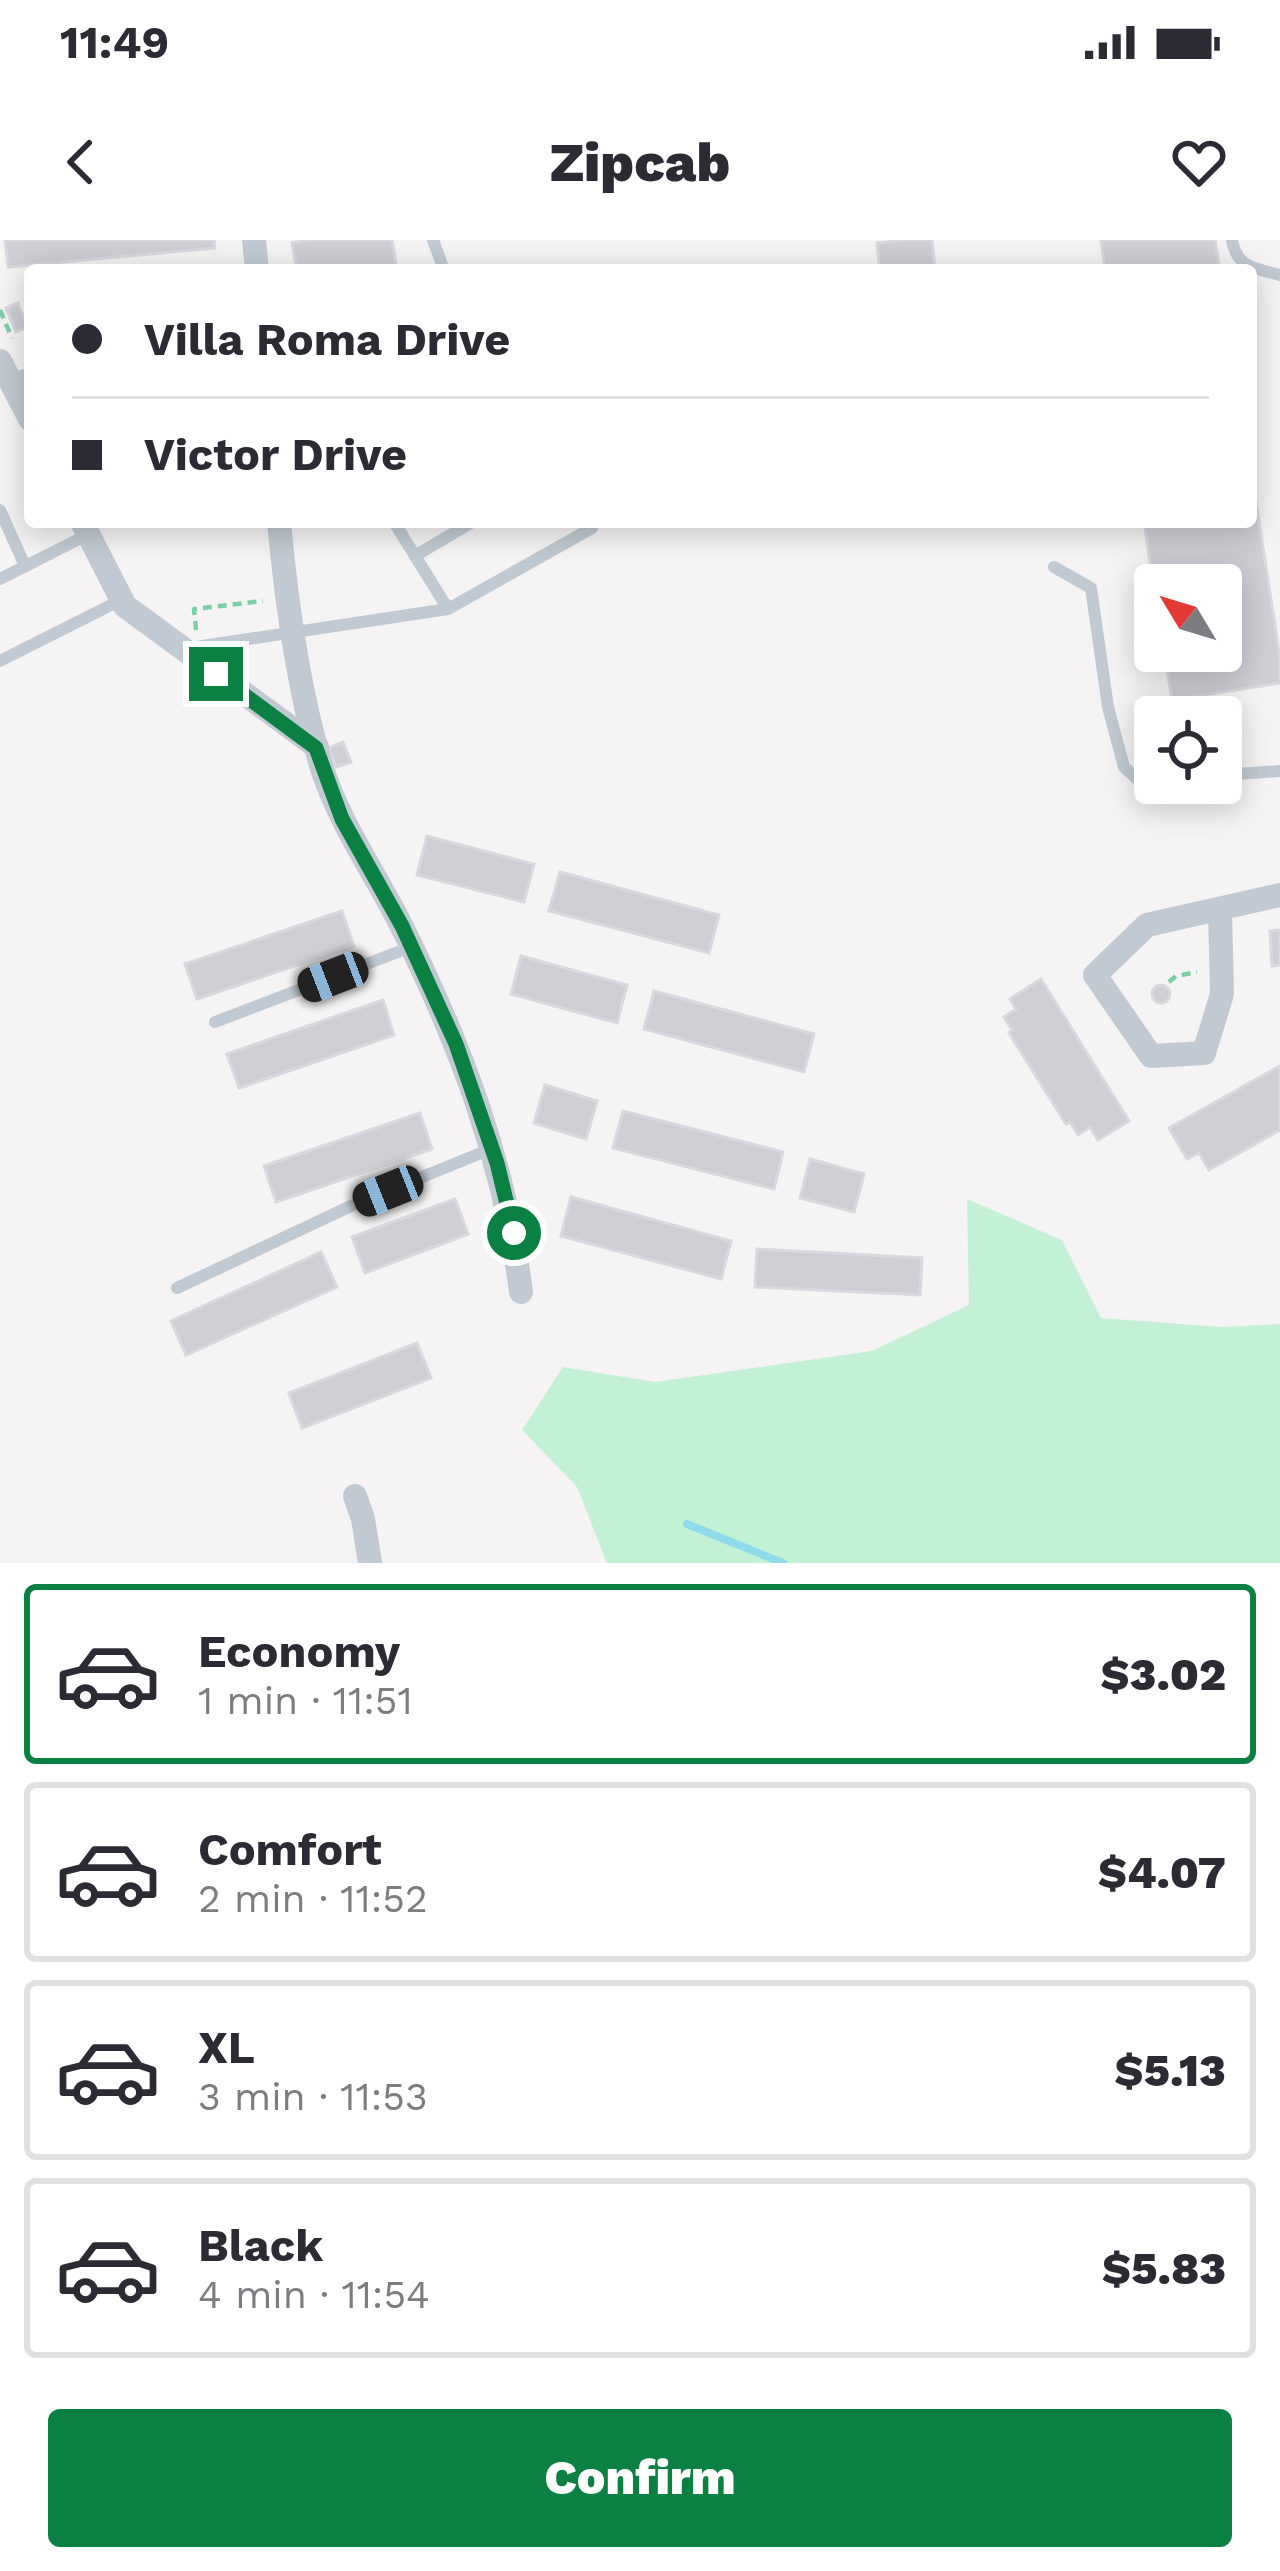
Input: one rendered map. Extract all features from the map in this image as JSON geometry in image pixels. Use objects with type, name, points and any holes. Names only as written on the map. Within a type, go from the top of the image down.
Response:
[{"type":"street","points":[[15,367],[24,398]]},
{"type":"street","points":[[85,528],[124,606],[316,748]]},
{"type":"street","points":[[280,528],[316,748],[342,819],[412,947],[456,1044],[493,1149],[514,1233],[521,1292]]},
{"type":"street","points":[[1220,909],[1222,994],[1204,1053],[1151,1057],[1095,975],[1147,925],[1280,895]]},
{"type":"street","points":[[355,1496],[370,1563]]},
{"type":"lane","points":[[0,510],[25,566]]},
{"type":"lane","points":[[0,579],[85,528]]},
{"type":"lane","points":[[398,528],[448,609]]},
{"type":"lane","points":[[415,556],[462,528]]},
{"type":"lane","points":[[182,649],[448,609],[592,528]]},
{"type":"lane","points":[[1054,567],[1091,588],[1108,707],[1124,767],[1134,776]]},
{"type":"lane","points":[[0,661],[121,600]]},
{"type":"lane","points":[[1242,774],[1280,771]]},
{"type":"lane","points":[[215,1022],[412,947]]},
{"type":"lane","points":[[177,1288],[353,1205],[493,1149]]},
{"type":"path","points":[[0,310],[15,367]]},
{"type":"path","points":[[1169,982],[1203,970]]},
{"type":"green space","points":[[967,1199],[1062,1240],[1101,1318],[1221,1327],[1280,1324],[1280,1563],[607,1563],[577,1487],[522,1430],[563,1367],[655,1382],[872,1351],[969,1305]]},
{"type":"building","points":[[5,240],[214,240],[215,248],[24,264],[8,267]]},
{"type":"building","points":[[392,240],[396,264],[296,264],[292,243]]},
{"type":"building","points":[[932,240],[934,264],[879,264],[877,243]]},
{"type":"building","points":[[1101,240],[1215,240],[1219,264],[1104,264]]},
{"type":"building","points":[[18,303],[24,328],[16,332],[6,308]]},
{"type":"building","points":[[1257,509],[1280,683],[1171,696],[1167,672],[1242,672],[1242,564],[1151,564],[1145,528],[1257,528]]},
{"type":"building","points":[[343,742],[351,762],[336,767],[329,748]]},
{"type":"building","points":[[427,836],[534,864],[524,902],[417,875]]},
{"type":"building","points":[[560,872],[719,915],[709,953],[549,911]]},
{"type":"building","points":[[342,911],[354,946],[197,999],[185,964]]},
{"type":"building","points":[[1280,930],[1280,965],[1272,966],[1270,931]]},
{"type":"building","points":[[521,956],[627,985],[617,1023],[511,994]]},
{"type":"building","points":[[1041,979],[1129,1121],[1098,1140],[1090,1127],[1078,1135],[1070,1122],[1066,1124],[1009,1033],[1012,1030],[1004,1017],[1016,1009],[1010,999]]},
{"type":"building","points":[[1161,985],[1170,994],[1161,1003],[1152,994]]},
{"type":"building","points":[[654,991],[814,1034],[804,1072],[644,1029]]},
{"type":"building","points":[[383,1000],[394,1035],[239,1088],[227,1054]]},
{"type":"building","points":[[1280,1066],[1280,1130],[1209,1170],[1199,1153],[1187,1159],[1169,1128]]},
{"type":"building","points":[[545,1085],[597,1101],[586,1139],[534,1123]]},
{"type":"building","points":[[623,1111],[783,1152],[774,1189],[613,1148]]},
{"type":"building","points":[[420,1113],[432,1149],[276,1202],[264,1166]]},
{"type":"building","points":[[810,1159],[864,1174],[854,1212],[800,1198]]},
{"type":"building","points":[[571,1197],[731,1241],[721,1279],[561,1236]]},
{"type":"building","points":[[455,1199],[468,1234],[365,1273],[352,1237]]},
{"type":"building","points":[[757,1249],[922,1258],[920,1295],[755,1287]]},
{"type":"building","points":[[321,1252],[337,1287],[186,1355],[171,1321]]},
{"type":"building","points":[[417,1343],[431,1378],[302,1428],[289,1393]]},
{"type":"waterway","points":[[687,1524],[783,1563]]},
{"type":"route","points":[[216,674],[316,748],[342,819],[402,926],[456,1044],[497,1163],[514,1233]]}]
